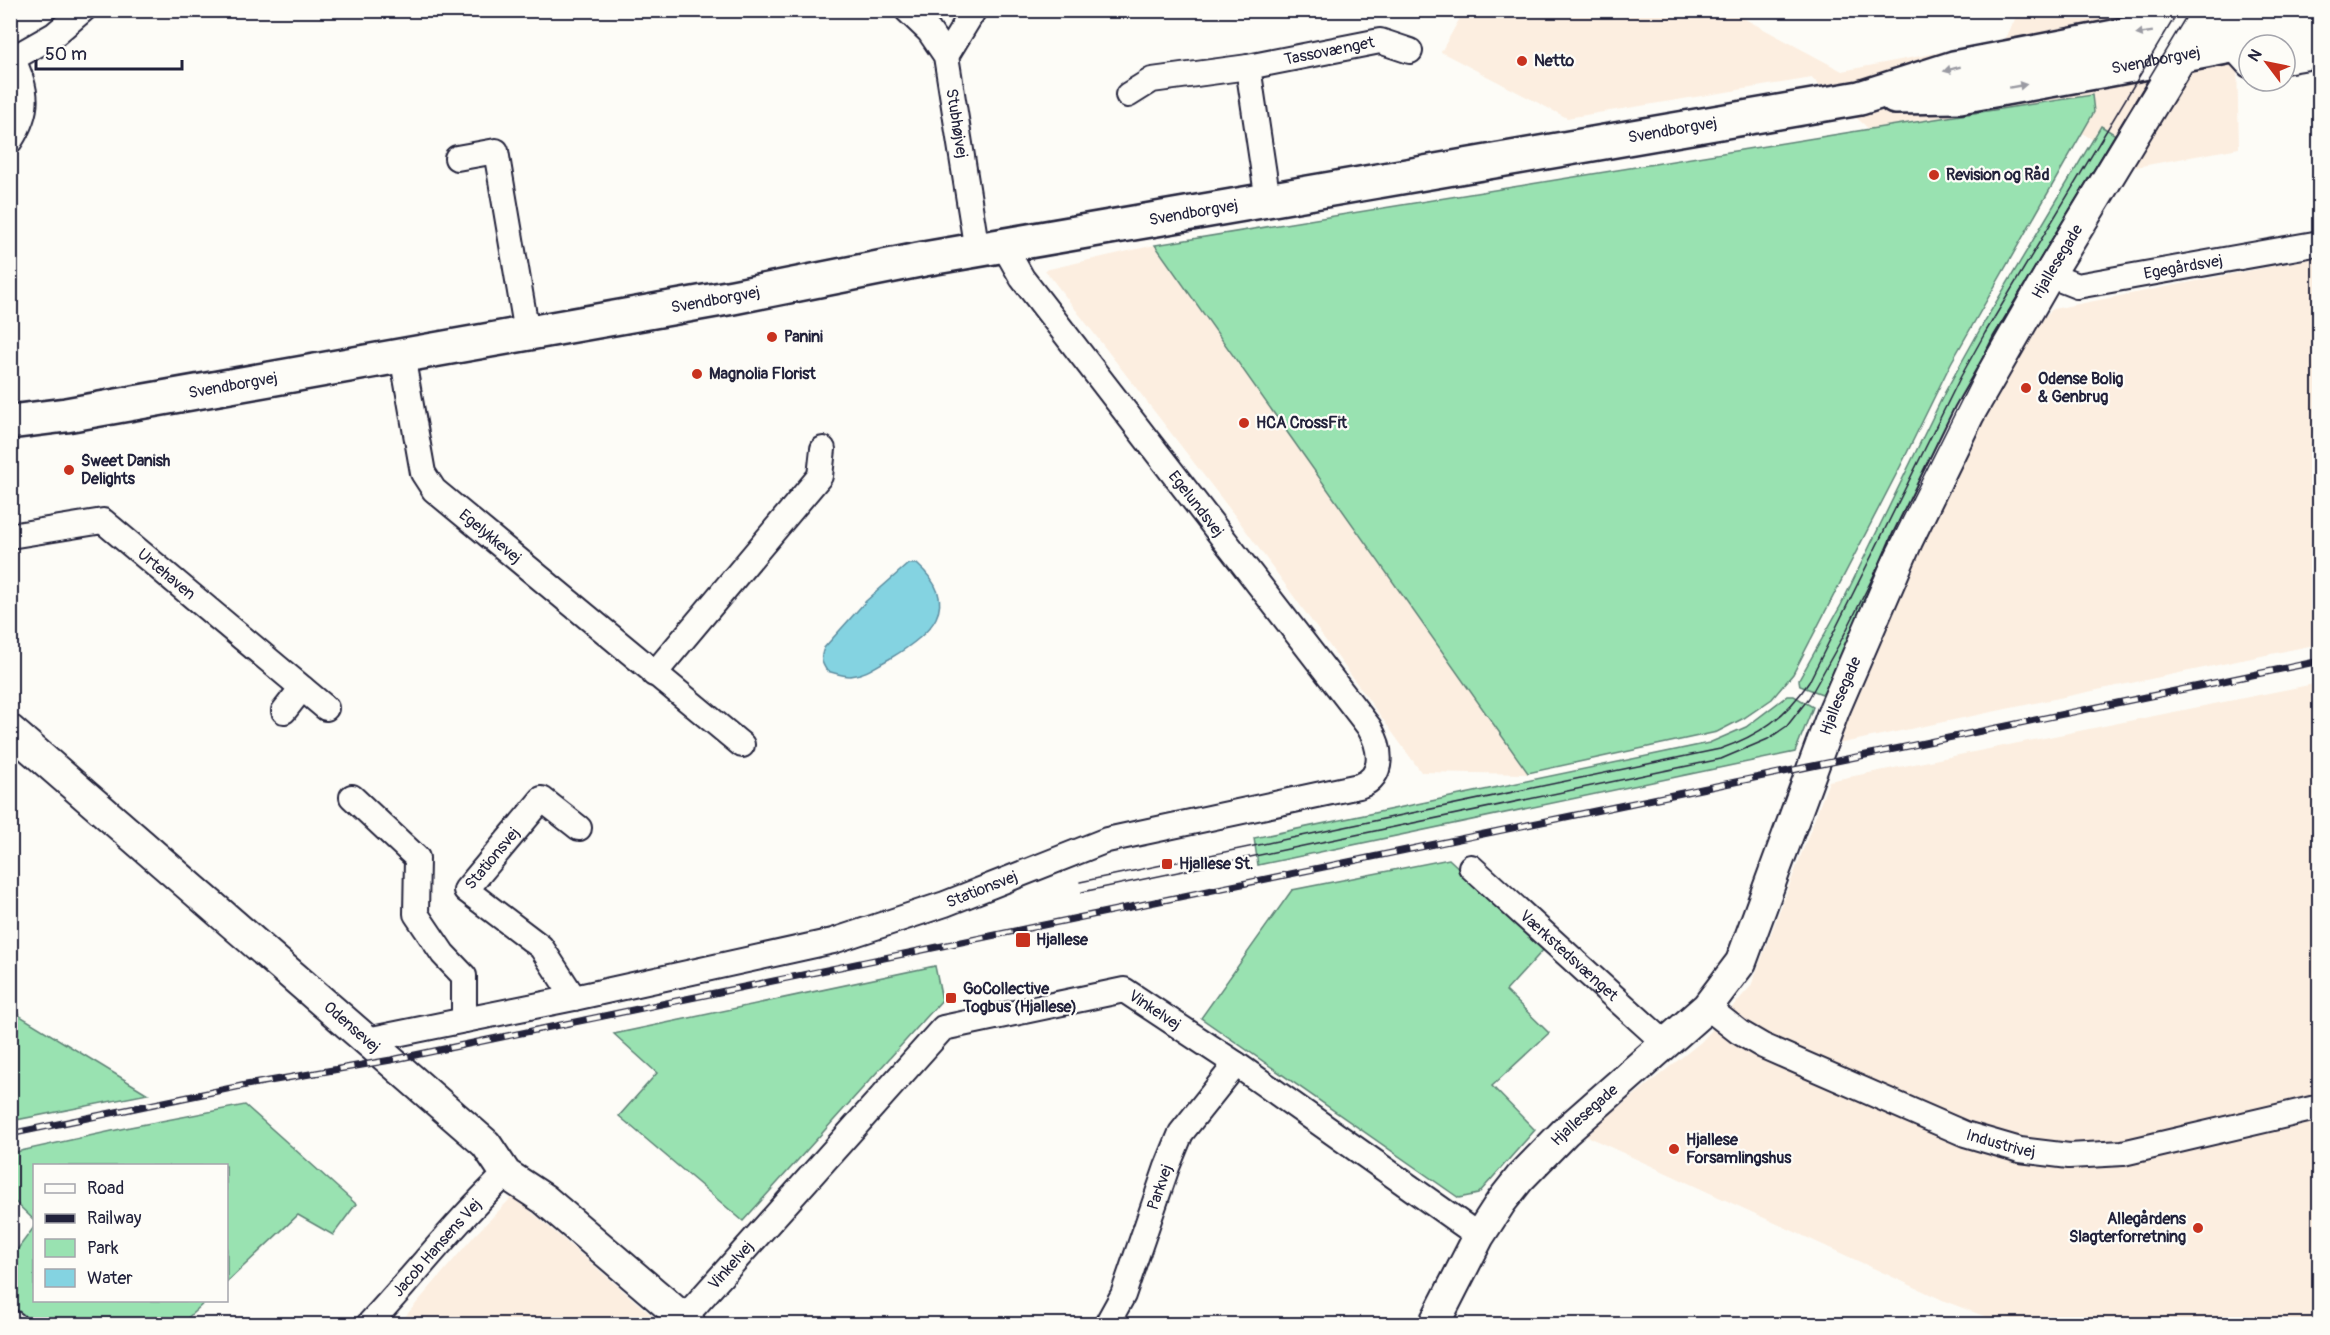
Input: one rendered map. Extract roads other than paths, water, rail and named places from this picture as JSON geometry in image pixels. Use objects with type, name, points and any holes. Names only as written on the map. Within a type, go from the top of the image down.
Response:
[{"type":"main road","name":"Svendborgvej","points":[[10,422],[66,415],[990,248],[1860,98],[1954,68],[2206,17],[2287,10]]},
{"type":"main road","name":"Svendborgvej","points":[[2297,37],[2319,29]]},
{"type":"main road","name":"Svendborgvej","points":[[1860,98],[1960,96],[2182,56],[2237,55]]},
{"type":"street","points":[[10,141],[17,131],[25,104],[25,88],[12,59],[54,34],[83,10]]},
{"type":"street","name":"Stubhøjvej","points":[[907,10],[929,31],[946,56],[990,248]]},
{"type":"street","points":[[946,56],[974,10]]},
{"type":"street","name":"Hjallesegade","points":[[1434,1324],[1479,1236],[1520,1178],[1565,1132],[1667,1045],[1707,1007],[1740,962],[1834,710],[1907,542],[1970,414],[2049,275],[2206,17]]},
{"type":"street","name":"Tassovænget","points":[[1128,95],[1152,80],[1248,67],[1380,41],[1410,51]]},
{"type":"street","points":[[2297,59],[2319,55]]},
{"type":"street","points":[[1248,67],[1268,201]]},
{"type":"street","points":[[457,158],[496,151],[527,333]]},
{"type":"street","name":"Egegårdsvej","points":[[2049,275],[2077,286],[2319,243]]},
{"type":"street","name":"Egelundsvej","points":[[990,248],[1022,278],[1369,727],[1377,744],[1379,765]]},
{"type":"street","name":"Egelykkevej","points":[[402,355],[423,472],[434,490],[742,745]]},
{"type":"street","points":[[654,674],[820,476],[823,449]]},
{"type":"street","name":"Urtehaven","points":[[10,536],[103,521],[326,708]]},
{"type":"street","points":[[284,711],[302,688]]},
{"type":"street","name":"Odensevej","points":[[10,730],[486,1144],[506,1174],[544,1199],[687,1322]]},
{"type":"street","name":"Stationsvej","points":[[367,1040],[574,998],[833,941],[945,904],[1107,840],[1359,786],[1371,779],[1379,765]]},
{"type":"street","points":[[352,797],[417,858],[416,914],[443,954],[464,976],[464,1020]]},
{"type":"street","name":"Stationsvej","points":[[574,998],[541,947],[466,890],[542,799],[579,828]]},
{"type":"street","name":"Værkstedsvænget","points":[[1471,867],[1667,1045]]},
{"type":"street","name":"Vinkelvej","points":[[687,1322],[943,1028],[1124,990],[1236,1064],[1479,1236]]},
{"type":"street","name":"Industrivej","points":[[1707,1007],[1739,1032],[1763,1046],[1965,1134],[2020,1150],[2069,1156],[2123,1153],[2319,1107]]},
{"type":"street","name":"Parkvej","points":[[1107,1324],[1123,1295],[1181,1133],[1236,1064]]},
{"type":"street","name":"Jacob Hansens Vej","points":[[369,1324],[412,1279],[479,1199],[506,1174]]},
{"type":"water","points":[[908,564],[917,564],[931,579],[938,593],[940,606],[936,618],[928,629],[904,650],[866,672],[850,676],[827,671],[822,660],[824,648],[866,601]]},
{"type":"tram line","points":[[1080,882],[1720,749],[1747,738],[1771,723],[1791,705],[1809,682],[1960,378],[2179,10]]},
{"type":"tram line","points":[[1082,892],[1721,759],[1768,739],[1787,726],[1809,698],[1843,637],[1993,337],[2190,10]]},
{"type":"railway","points":[[10,1134],[246,1085],[391,1060],[2320,661]]},
{"type":"place","name":"Netto","points":[[1522,61]]},
{"type":"place","name":"Revision og Råd","points":[[1934,175]]},
{"type":"place","name":"Panini","points":[[772,337]]},
{"type":"place","name":"Magnolia Florist","points":[[697,374]]},
{"type":"place","name":"Odense Bolig & Genbrug","points":[[2026,388]]},
{"type":"place","name":"HCA CrossFit","points":[[1244,423]]},
{"type":"place","name":"Sweet Danish Delights","points":[[69,470]]},
{"type":"place","name":"Hjallese St.","points":[[1167,864]]},
{"type":"place","name":"Hjallese","points":[[1023,940]]},
{"type":"place","name":"GoCollective Togbus (Hjallese)","points":[[951,998]]},
{"type":"place","name":"Hjallese Forsamlingshus","points":[[1674,1149]]},
{"type":"place","name":"Allegårdens Slagterforretning","points":[[2198,1228]]}]
